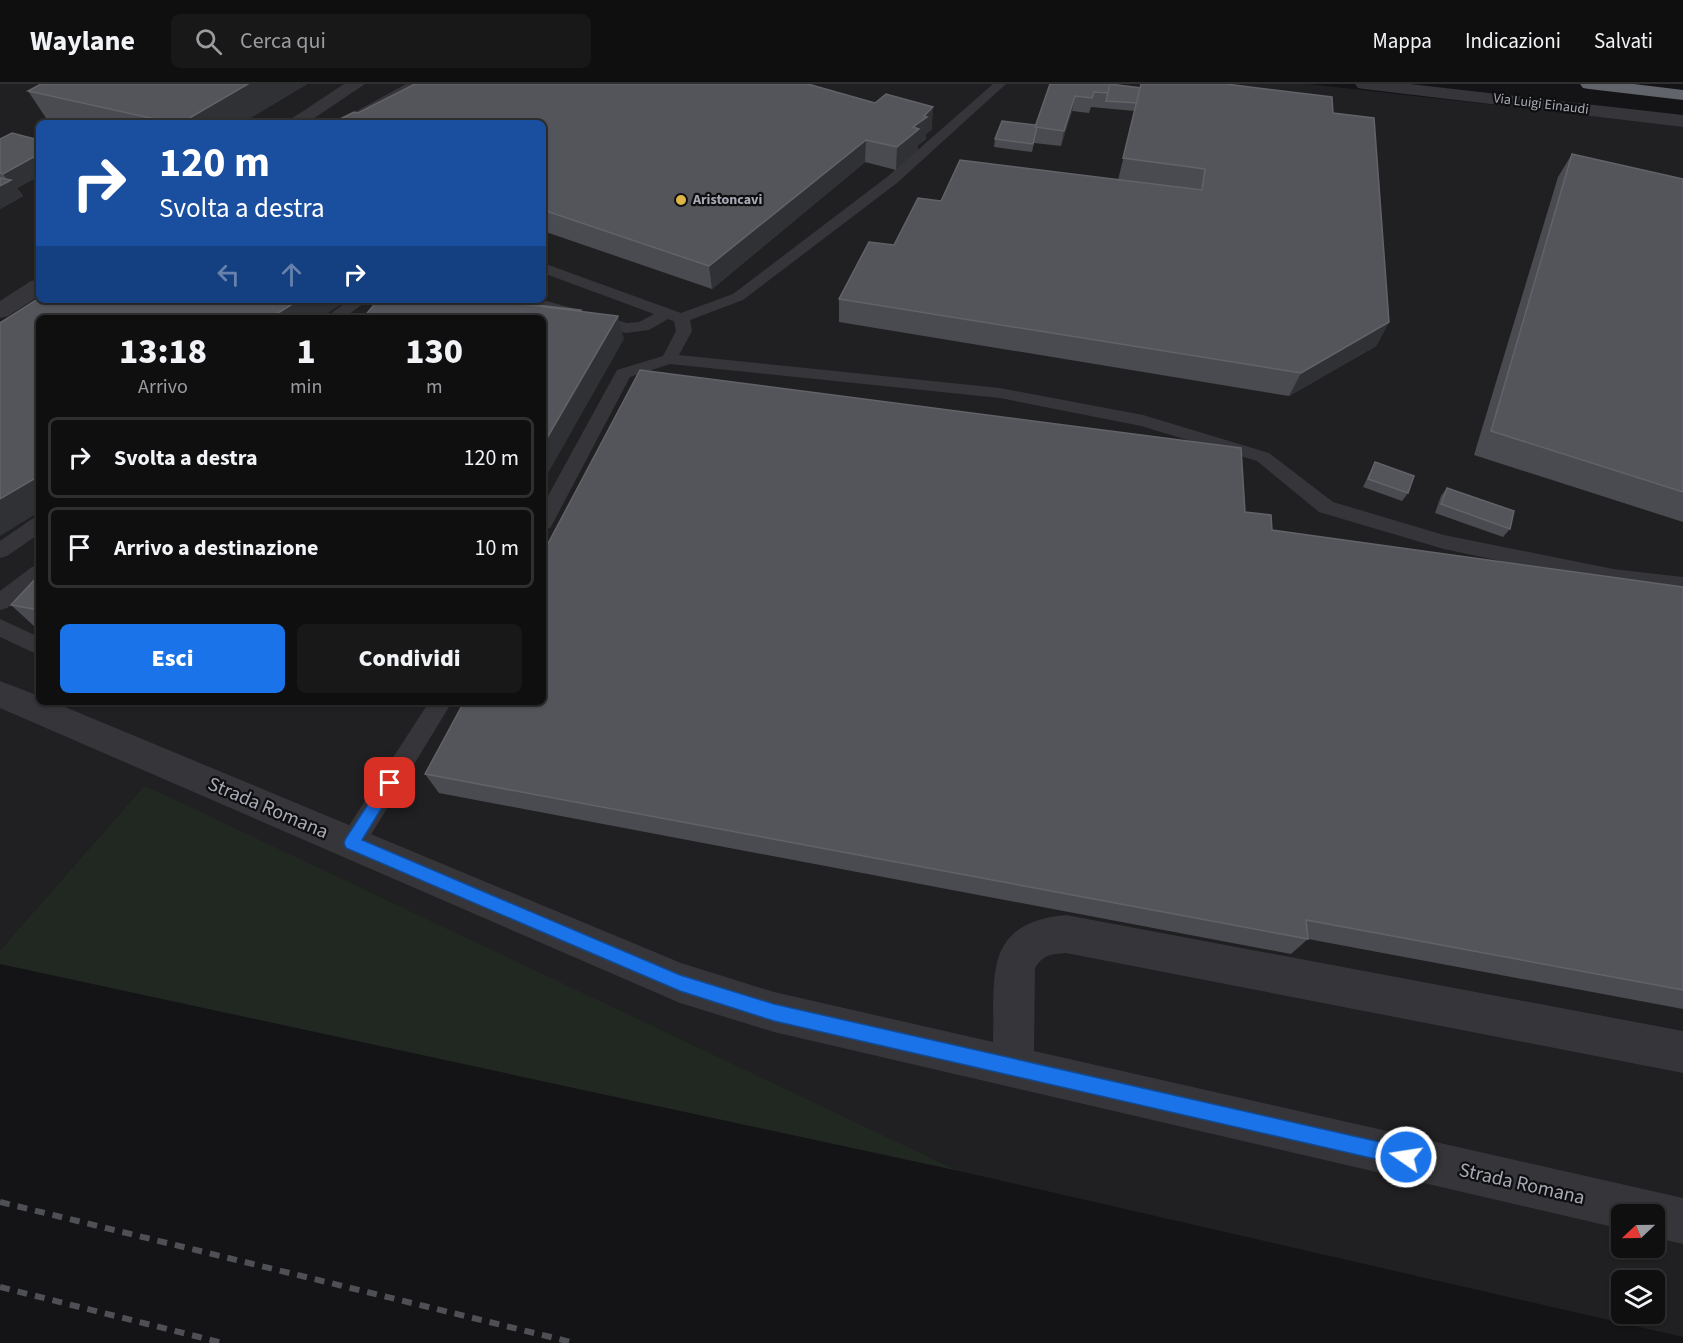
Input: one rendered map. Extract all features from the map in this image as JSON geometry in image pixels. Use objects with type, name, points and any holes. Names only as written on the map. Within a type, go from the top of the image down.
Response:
[{"type":"highway","points":[[1589,84],[1683,95]]},
{"type":"street","points":[[299,120],[356,84]]},
{"type":"street","name":"Via Luigi Einaudi","points":[[1364,84],[1683,121]]},
{"type":"street","points":[[0,310],[36,288]]},
{"type":"street","name":"Strada Romana","points":[[0,694],[680,982],[774,1012],[1683,1221]]},
{"type":"street","points":[[1013,1067],[1016,963],[1027,945],[1045,936],[1066,934],[1683,1052]]},
{"type":"lane","points":[[348,120],[415,84]]},
{"type":"lane","points":[[538,303],[626,328],[643,327],[674,315],[738,297],[892,180],[1000,84]]},
{"type":"lane","points":[[546,269],[674,315],[684,331],[669,359]]},
{"type":"lane","points":[[338,315],[356,303]]},
{"type":"lane","points":[[546,517],[623,374],[669,359],[1000,393],[1143,421],[1263,457],[1326,507],[1444,542],[1614,577],[1683,585]]},
{"type":"lane","points":[[0,551],[36,526]]},
{"type":"lane","points":[[0,602],[36,574]]},
{"type":"lane","points":[[0,627],[36,645]]},
{"type":"lane","points":[[352,843],[439,705]]},
{"type":"shaded area","points":[[0,84],[1308,84],[1683,126],[1683,1337],[1626,1324],[1665,1324],[1665,1270],[1611,1270],[1611,1320],[959,1171],[144,786],[0,950]]},
{"type":"shaded area","points":[[144,786],[959,1171],[0,964],[0,950]]},
{"type":"building","points":[[41,84],[248,84],[186,120],[159,120],[28,91]]},
{"type":"building","name":"Aristoncavi","points":[[415,84],[808,84],[875,103],[886,94],[933,107],[924,116],[927,117],[913,127],[919,129],[897,147],[866,140],[709,266],[546,211],[546,120],[338,120],[354,112],[358,113]]},
{"type":"building","points":[[1050,84],[1110,84],[1108,93],[1094,92],[1092,98],[1075,96],[1064,131],[1035,127]]},
{"type":"building","points":[[1110,84],[1141,88],[1137,103],[1106,101]]},
{"type":"building","points":[[1141,84],[1226,84],[1332,97],[1333,113],[1374,118],[1389,322],[1301,373],[839,299],[869,242],[894,245],[918,198],[941,201],[960,160],[1202,190],[1205,169],[1123,158]]},
{"type":"building","points":[[1002,121],[1036,125],[1033,144],[995,139]]},
{"type":"building","points":[[12,133],[36,139],[36,156],[3,174],[0,173],[0,139]]},
{"type":"building","points":[[1572,154],[1683,179],[1683,492],[1491,431]]},
{"type":"building","points":[[0,178],[11,180],[0,186]]},
{"type":"building","points":[[36,300],[36,303],[294,303],[275,315],[36,315],[36,478],[0,499],[0,323]]},
{"type":"building","points":[[376,303],[513,303],[618,316],[546,440],[546,315],[366,315]]},
{"type":"building","points":[[514,303],[581,310],[580,311]]},
{"type":"building","points":[[640,370],[1241,448],[1245,512],[1271,515],[1272,530],[1683,587],[1683,990],[1306,920],[1308,939],[425,774],[462,705],[546,705],[546,547]]},
{"type":"building","points":[[1375,462],[1414,476],[1408,493],[1368,479]]},
{"type":"building","points":[[1447,488],[1514,511],[1510,529],[1441,504]]},
{"type":"building","points":[[36,578],[36,609],[11,605]]},
{"type":"railway","points":[[0,1202],[575,1343]]},
{"type":"railway","points":[[0,1287],[223,1343]]},
{"type":"place","name":"Aristoncavi","points":[[681,200]]},
{"type":"route","points":[[390,783],[352,843],[680,982],[774,1012],[1406,1157]]}]
